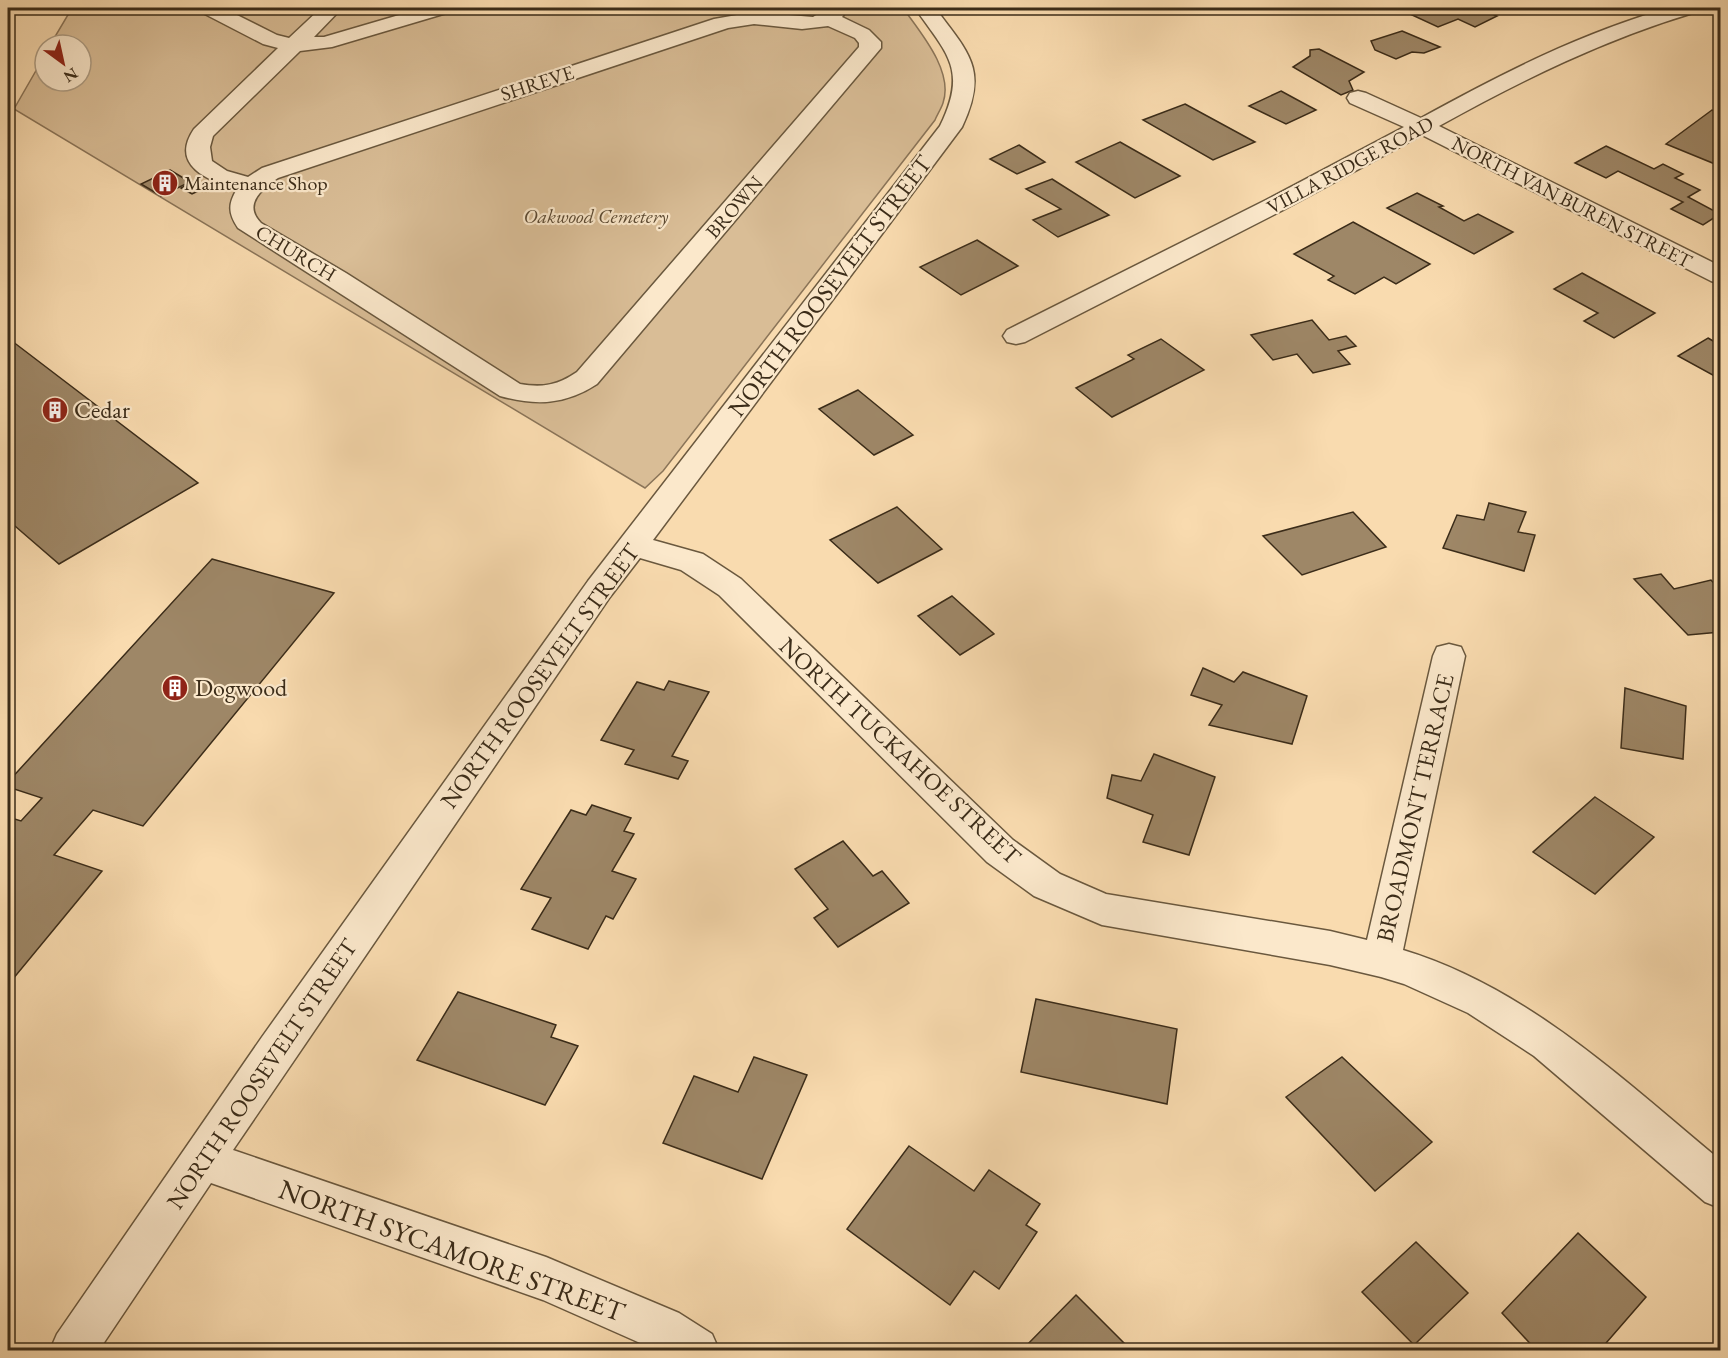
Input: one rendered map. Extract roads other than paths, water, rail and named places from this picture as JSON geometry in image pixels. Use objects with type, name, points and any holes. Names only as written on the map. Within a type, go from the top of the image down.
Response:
[{"type":"street","points":[[208,8],[270,40],[292,45],[325,43],[443,8]]},
{"type":"street","points":[[252,185],[209,171],[197,159],[196,147],[202,134],[332,8]]},
{"type":"street","name":"NORTH ROOSEVELT STREET","points":[[73,1350],[310,1001],[599,589],[899,197],[957,117],[963,106],[966,90],[964,69],[958,54],[925,8]]},
{"type":"street","name":"VILLA RIDGE ROAD","points":[[1016,336],[1299,193],[1570,49],[1623,27],[1689,8]]},
{"type":"street","name":"SHREVE","points":[[252,185],[270,173],[721,23],[758,18],[804,23],[834,13]]},
{"type":"street","name":"BROWN","points":[[554,395],[573,388],[587,378],[870,48],[870,42],[862,34],[834,13]]},
{"type":"street","name":"NORTH VAN BUREN STREET","points":[[1358,98],[1423,127],[1720,276]]},
{"type":"street","name":"CHURCH","points":[[252,185],[242,197],[240,210],[245,222],[252,228],[337,278],[510,390],[530,396],[554,395]]},
{"type":"street","name":"NORTH TUCKAHOE STREET","points":[[633,545],[692,562],[730,587],[1000,851],[1047,885],[1102,909],[1330,948],[1413,970],[1482,1001],[1548,1043],[1720,1187]]},
{"type":"street","name":"BROADMONT TERRACE","points":[[1381,960],[1449,656]]},
{"type":"street","name":"NORTH SYCAMORE STREET","points":[[203,1160],[546,1279],[663,1329],[696,1350]]},
{"type":"place","name":"Maintenance Shop","points":[[165,183]]},
{"type":"place","name":"Cedar","points":[[55,410]]},
{"type":"place","name":"Dogwood","points":[[175,688]]},
{"type":"park label","name":"Oakwood Cemetery","points":[[596,216]]}]
